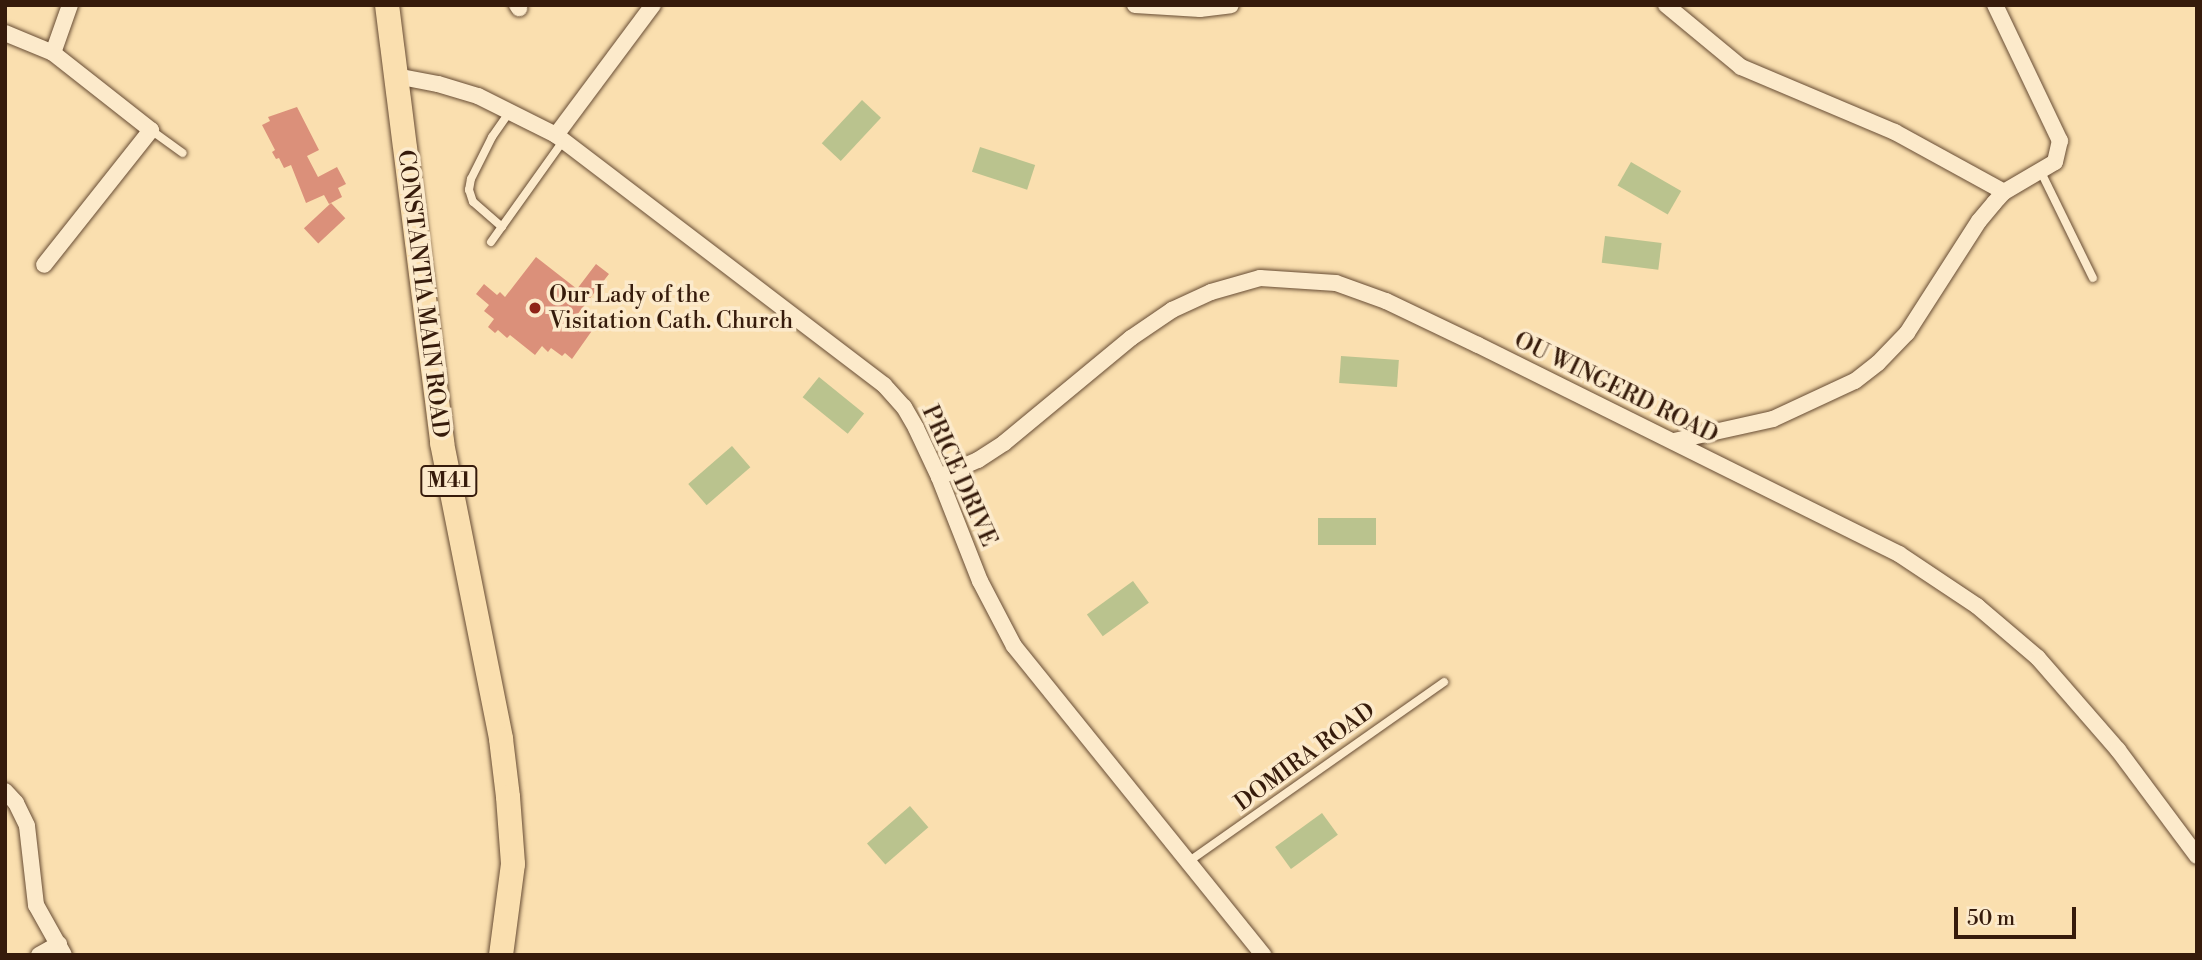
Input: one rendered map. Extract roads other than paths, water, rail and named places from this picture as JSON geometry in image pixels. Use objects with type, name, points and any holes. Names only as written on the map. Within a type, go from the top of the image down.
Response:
[{"type":"main road","name":"CONSTANTIA MAIN ROAD","points":[[387,5],[442,443],[501,740],[508,797],[513,864],[501,955]]},
{"type":"street","points":[[52,53],[70,5]]},
{"type":"street","points":[[560,138],[653,5]]},
{"type":"street","points":[[1135,5],[1200,9],[1231,5]]},
{"type":"street","points":[[1666,5],[1741,67],[1895,132],[2004,192]]},
{"type":"street","points":[[1674,441],[1773,419],[1855,381],[1878,363],[1907,333],[1979,221],[2004,192],[2055,162],[2060,141],[1995,5]]},
{"type":"street","points":[[5,33],[52,53],[151,130],[44,264]]},
{"type":"street","name":"PRICE DRIVE","points":[[396,76],[438,84],[510,111],[560,138],[884,385],[904,407],[939,477],[980,581],[1014,646],[1263,955]]},
{"type":"street","name":"OU WINGERD ROAD","points":[[939,477],[968,465],[1004,443],[1131,338],[1172,310],[1238,283],[1279,277],[1336,283],[1386,301],[1868,537],[1977,606],[2058,679],[2118,750],[2197,856]]},
{"type":"street","points":[[5,791],[16,803],[27,826],[33,896],[62,950],[39,955]]},
{"type":"lane","points":[[502,227],[473,202],[469,190],[471,179],[492,137],[510,111]]},
{"type":"lane","points":[[151,130],[183,153]]},
{"type":"lane","points":[[491,242],[560,138]]},
{"type":"lane","points":[[2041,172],[2093,278]]},
{"type":"lane","name":"DOMIRA ROAD","points":[[1188,862],[1444,682]]},
{"type":"place","name":"Our Lady of the Visitation Cath. Church","points":[[535,308]]}]
